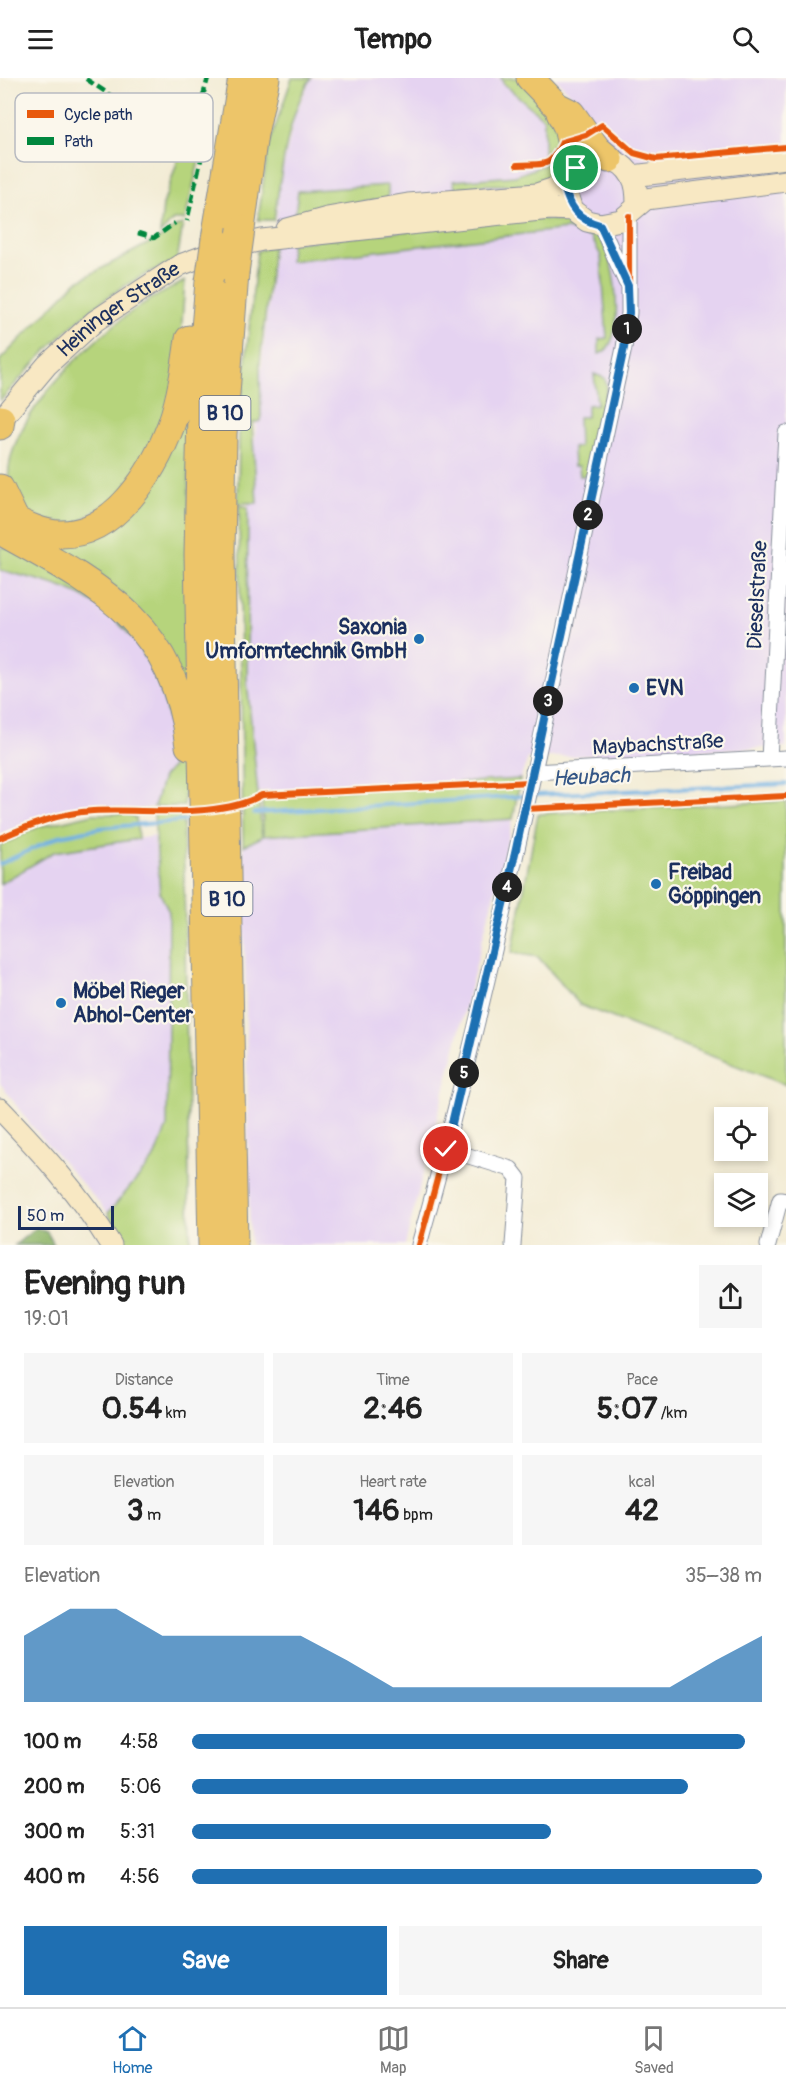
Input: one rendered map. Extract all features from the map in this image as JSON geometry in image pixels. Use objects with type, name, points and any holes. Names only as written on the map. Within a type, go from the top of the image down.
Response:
[{"type":"highway","name":"B 10","points":[[212,1245],[198,564],[200,430],[209,282],[242,78]]},
{"type":"highway","name":"B 10","points":[[234,1245],[221,554],[223,434],[235,273],[251,234],[254,134],[266,78]]},
{"type":"highway","points":[[254,134],[275,106],[285,78]]},
{"type":"highway","points":[[530,78],[557,106],[567,127],[570,176]]},
{"type":"highway","points":[[557,106],[571,113],[597,149],[609,159]]},
{"type":"highway","points":[[0,488],[4,526],[49,533],[83,531],[102,523],[125,502],[143,479],[171,424],[179,397],[192,319],[209,282]]},
{"type":"highway","name":"B 10","points":[[4,526],[106,593],[135,618],[167,667],[187,727],[190,751],[203,774]]},
{"type":"main road","points":[[632,176],[786,158]]},
{"type":"main road","points":[[633,210],[632,176],[621,165],[609,159],[588,161],[570,176],[572,210],[587,221],[600,225],[621,220],[633,210],[646,199],[786,181]]},
{"type":"main road","name":"Heininger Straße","points":[[0,422],[47,365],[94,321],[180,265],[223,249],[251,234],[327,218],[435,200],[537,194],[570,176]]},
{"type":"main road","name":"Heininger Straße","points":[[251,234],[550,209],[572,210]]},
{"type":"main road","points":[[0,1109],[47,1158],[90,1210],[111,1245]]},
{"type":"street","points":[[419,1245],[446,1149],[525,809],[624,348],[629,313],[628,286],[633,210]]},
{"type":"street","points":[[600,225],[628,286]]},
{"type":"street","name":"Dieselstraße","points":[[769,759],[786,433]]},
{"type":"street","name":"Maybachstraße","points":[[532,777],[786,758]]},
{"type":"street","points":[[446,1149],[511,1169],[518,1178],[513,1245]]},
{"type":"street","points":[[768,1245],[783,1200]]},
{"type":"shaded area","points":[[311,78],[514,78],[554,128],[583,106],[555,78],[786,78],[786,747],[528,758],[520,779],[258,792],[247,680],[248,507],[280,182],[295,115]]},
{"type":"shaded area","points":[[0,570],[60,587],[87,599],[114,619],[139,645],[166,706],[173,740],[172,767],[163,777],[154,807],[136,810],[99,806],[75,809],[41,818],[0,835]]},
{"type":"shaded area","points":[[513,819],[405,1245],[250,1245],[243,846],[263,836]]},
{"type":"shaded area","points":[[154,836],[160,893],[169,912],[167,1127],[153,1160],[108,1213],[30,1124],[0,1083],[0,884],[54,852]]},
{"type":"green space","points":[[292,78],[311,78],[296,110],[291,128],[282,166],[274,220],[258,220],[268,148]]},
{"type":"green space","points":[[501,78],[519,78],[555,116],[565,161],[550,179],[540,183],[455,188],[453,181],[515,176],[544,165],[544,119],[504,84]]},
{"type":"green space","points":[[177,162],[199,162],[185,220],[173,220],[160,234],[163,205]]},
{"type":"green space","points":[[388,185],[388,198],[295,215],[298,191]]},
{"type":"green space","points":[[528,218],[558,220],[578,225],[602,242],[607,252],[615,284],[616,320],[608,348],[599,354],[599,339],[607,338],[601,256],[591,237],[567,229],[290,261],[291,243]]},
{"type":"green space","points":[[183,224],[177,261],[150,272],[102,301],[59,338],[0,401],[0,360],[76,282],[161,238]]},
{"type":"green space","points":[[273,246],[260,363],[261,421],[252,423],[257,503],[238,503],[239,427],[257,251]]},
{"type":"green space","points":[[185,281],[179,364],[168,415],[123,494],[74,525],[40,519],[26,513],[16,503],[9,486],[10,461],[19,435],[34,409],[76,359],[121,319],[141,305]]},
{"type":"green space","points":[[594,374],[605,378],[607,387],[591,468],[585,476],[580,476],[579,466],[574,466],[573,448],[579,447],[578,417],[587,417],[587,405],[597,404]]},
{"type":"green space","points":[[188,396],[190,698],[173,663],[0,517],[92,534]]},
{"type":"green space","points":[[239,505],[248,507],[247,680],[262,837],[243,846]]},
{"type":"green space","points":[[0,547],[9,548],[78,584],[138,632],[179,725],[185,772],[184,806],[154,807],[163,777],[172,767],[171,742],[168,717],[161,694],[141,650],[108,614],[87,599],[56,585],[0,570]]},
{"type":"green space","points":[[520,779],[513,819],[263,836],[262,794]]},
{"type":"green space","name":"Freibad Göppingen","points":[[786,801],[786,1085],[580,1005],[538,957],[512,953],[538,814]]},
{"type":"green space","points":[[183,812],[190,1245],[124,1245],[108,1213],[153,1160],[167,1127],[169,912],[160,893],[154,813]]},
{"type":"green space","points":[[93,814],[128,814],[136,818],[138,839],[54,852],[0,884],[0,846],[38,827]]},
{"type":"green space","points":[[36,1228],[47,1232],[54,1245],[15,1245]]},
{"type":"waterway","name":"Heubach","points":[[534,795],[786,784]]},
{"type":"waterway","name":"Heubach","points":[[254,813],[526,796]]},
{"type":"waterway","name":"Heubach","points":[[0,864],[60,836],[100,828],[192,820]]},
{"type":"marked path","points":[[204,93],[208,78]]},
{"type":"marked path","points":[[86,79],[107,93]]},
{"type":"marked path","points":[[187,221],[200,162]]},
{"type":"marked path","points":[[138,233],[154,238],[175,223]]},
{"type":"cycle path","points":[[517,165],[545,163],[553,157],[562,142],[586,135],[602,125],[634,153],[656,159],[786,147]]},
{"type":"cycle path","points":[[419,1245],[449,1134],[503,910],[624,348],[629,313],[629,216]]},
{"type":"cycle path","points":[[0,838],[45,820],[81,812],[202,810],[224,808],[262,795],[530,782]]},
{"type":"cycle path","points":[[525,809],[786,796]]},
{"type":"place","name":"Saxonia Umformtechnik GmbH","points":[[419,639]]},
{"type":"place","name":"EVN","points":[[634,688]]},
{"type":"place","name":"Freibad Göppingen","points":[[656,884]]},
{"type":"place","name":"Möbel Rieger Abhol-Center","points":[[61,1003]]},
{"type":"route","points":[[446,1149],[516,849],[624,348],[629,313],[628,286],[600,225],[577,215],[567,198],[564,185],[576,168]]}]
